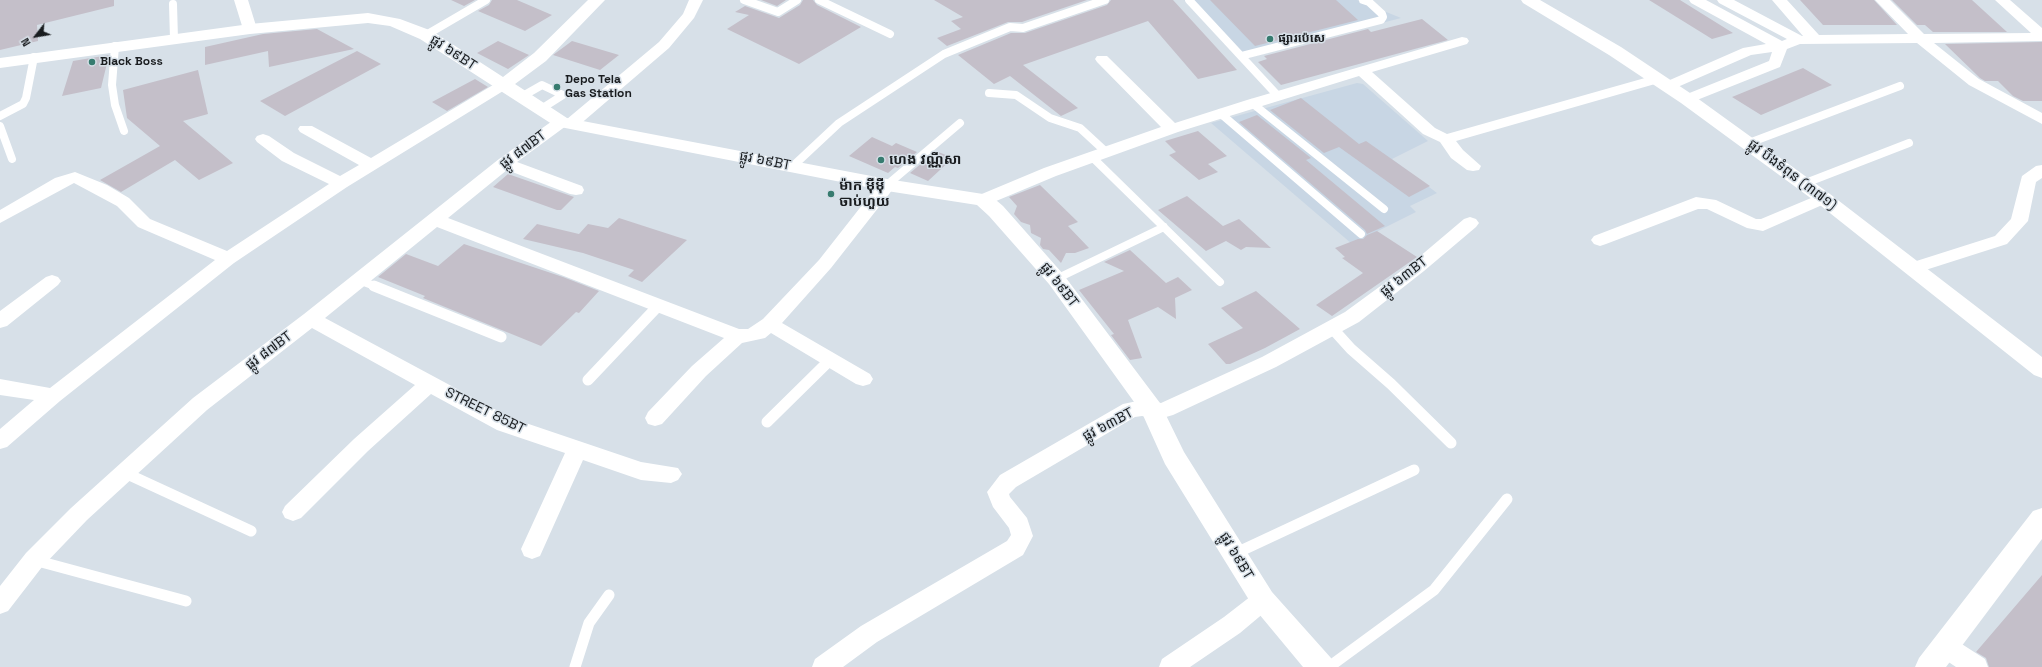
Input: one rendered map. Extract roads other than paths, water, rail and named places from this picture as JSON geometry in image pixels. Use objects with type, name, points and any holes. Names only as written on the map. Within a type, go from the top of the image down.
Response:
[{"type":"street","points":[[241,0],[250,29]]},
{"type":"street","points":[[0,441],[53,396],[228,259],[341,183],[503,85],[540,57],[597,0]]},
{"type":"street","name":"ផ្លូវ ៨៧BT","points":[[0,604],[34,560],[123,472],[200,404],[311,319],[506,163],[620,84],[664,45],[689,15],[696,0]]},
{"type":"street","name":"ផ្លូវ បឹងទំពុន (៣៧១)","points":[[1529,0],[1563,18],[1687,98],[1823,198],[2042,369]]},
{"type":"street","points":[[1696,0],[1781,46]]},
{"type":"street","points":[[1724,0],[1807,39]]},
{"type":"street","points":[[1779,0],[1807,39]]},
{"type":"street","points":[[1882,0],[1919,37],[1962,74],[2042,119]]},
{"type":"street","points":[[2002,0],[2042,36]]},
{"type":"street","name":"ផ្លូវ ៦៩BT","points":[[0,62],[250,29],[338,19],[368,18],[394,22],[426,35],[521,97],[566,122],[887,185],[982,200],[996,211],[1056,279],[1152,409],[1174,457],[1263,600],[1321,667]]},
{"type":"street","points":[[1446,138],[1663,83],[1748,51],[1781,46],[1807,39],[2042,36]]},
{"type":"street","points":[[982,200],[1099,154],[1220,113],[1462,41]]},
{"type":"street","points":[[1687,98],[1774,64],[1781,46]]},
{"type":"street","points":[[1102,59],[1172,129]]},
{"type":"street","points":[[1362,71],[1429,131],[1446,138],[1457,154],[1473,166]]},
{"type":"street","points":[[306,128],[372,165]]},
{"type":"street","points":[[263,139],[288,157],[341,183]]},
{"type":"street","points":[[506,163],[576,190]]},
{"type":"street","points":[[1913,268],[2001,240],[2019,221],[2028,180],[2042,170]]},
{"type":"street","points":[[0,217],[61,182],[75,177],[101,189],[123,202],[144,223],[228,259]]},
{"type":"street","points":[[436,220],[738,336],[748,336],[758,333],[770,324],[825,264],[887,185]]},
{"type":"street","points":[[1600,240],[1696,202],[1710,204],[1753,224],[1763,225],[1823,198]]},
{"type":"street","name":"ផ្លូវ ៦៣BT","points":[[824,667],[869,634],[1015,548],[1022,536],[1019,524],[1001,501],[998,492],[1008,481],[1130,410],[1142,408],[1159,411],[1166,409],[1268,362],[1352,317],[1382,295],[1470,223]]},
{"type":"street","points":[[0,321],[52,281]]},
{"type":"street","name":"STREET 85BT","points":[[311,319],[504,424],[576,450],[641,471],[671,474]]},
{"type":"street","points":[[770,324],[863,379]]},
{"type":"street","points":[[655,418],[699,371],[738,336]]},
{"type":"street","points":[[293,512],[361,445],[430,383]]},
{"type":"street","points":[[0,387],[53,396]]},
{"type":"street","points":[[532,549],[576,450]]},
{"type":"street","points":[[1929,667],[2039,531]]},
{"type":"street","points":[[1171,667],[1232,625],[1263,600]]},
{"type":"street","points":[[1946,647],[1976,667]]},
{"type":"lane","points":[[426,35],[486,0]]},
{"type":"lane","points":[[744,0],[778,12],[797,0]]},
{"type":"lane","points":[[819,0],[890,34]]},
{"type":"lane","points":[[793,166],[839,123],[944,54],[1010,27],[1023,28],[1105,0]]},
{"type":"lane","points":[[1189,0],[1278,96]]},
{"type":"lane","points":[[1241,56],[1381,20],[1383,17],[1382,14],[1369,2],[1363,0]]},
{"type":"lane","points":[[173,4],[174,39]]},
{"type":"lane","points":[[115,46],[112,85],[115,105],[124,131]]},
{"type":"lane","points":[[0,116],[23,104],[26,98],[34,57]]},
{"type":"lane","points":[[521,97],[542,85],[563,95],[541,109]]},
{"type":"lane","points":[[1749,143],[1900,86]]},
{"type":"lane","points":[[989,93],[1016,95],[1050,118],[1080,128],[1099,154],[1164,227],[1220,282]]},
{"type":"lane","points":[[1252,103],[1384,209]]},
{"type":"lane","points":[[1220,113],[1362,234]]},
{"type":"lane","points":[[887,185],[960,123]]},
{"type":"lane","points":[[0,126],[12,159]]},
{"type":"lane","points":[[1803,184],[1909,143]]},
{"type":"lane","points":[[1056,279],[1164,227]]},
{"type":"lane","points":[[360,280],[501,337]]},
{"type":"lane","points":[[588,380],[659,305]]},
{"type":"lane","points":[[1332,328],[1351,349],[1391,384],[1451,443]]},
{"type":"lane","points":[[767,422],[831,360]]},
{"type":"lane","points":[[1234,554],[1414,470]]},
{"type":"lane","points":[[123,472],[251,531]]},
{"type":"lane","points":[[1328,667],[1434,590],[1507,499]]},
{"type":"lane","points":[[34,560],[186,601]]},
{"type":"lane","points":[[575,667],[589,622],[609,595]]},
{"type":"place","name":"ផ្សារប៉េសេ","points":[[1270,39]]},
{"type":"place","name":"Black Boss","points":[[92,62]]},
{"type":"place","name":"Depo Tela Gas Station","points":[[557,87]]},
{"type":"place","name":"ហេង វណ្ណីសា","points":[[881,160]]},
{"type":"place","name":"ម៉ាក ម៉ីម៉ី ចាប់ហួយ","points":[[831,194]]}]
